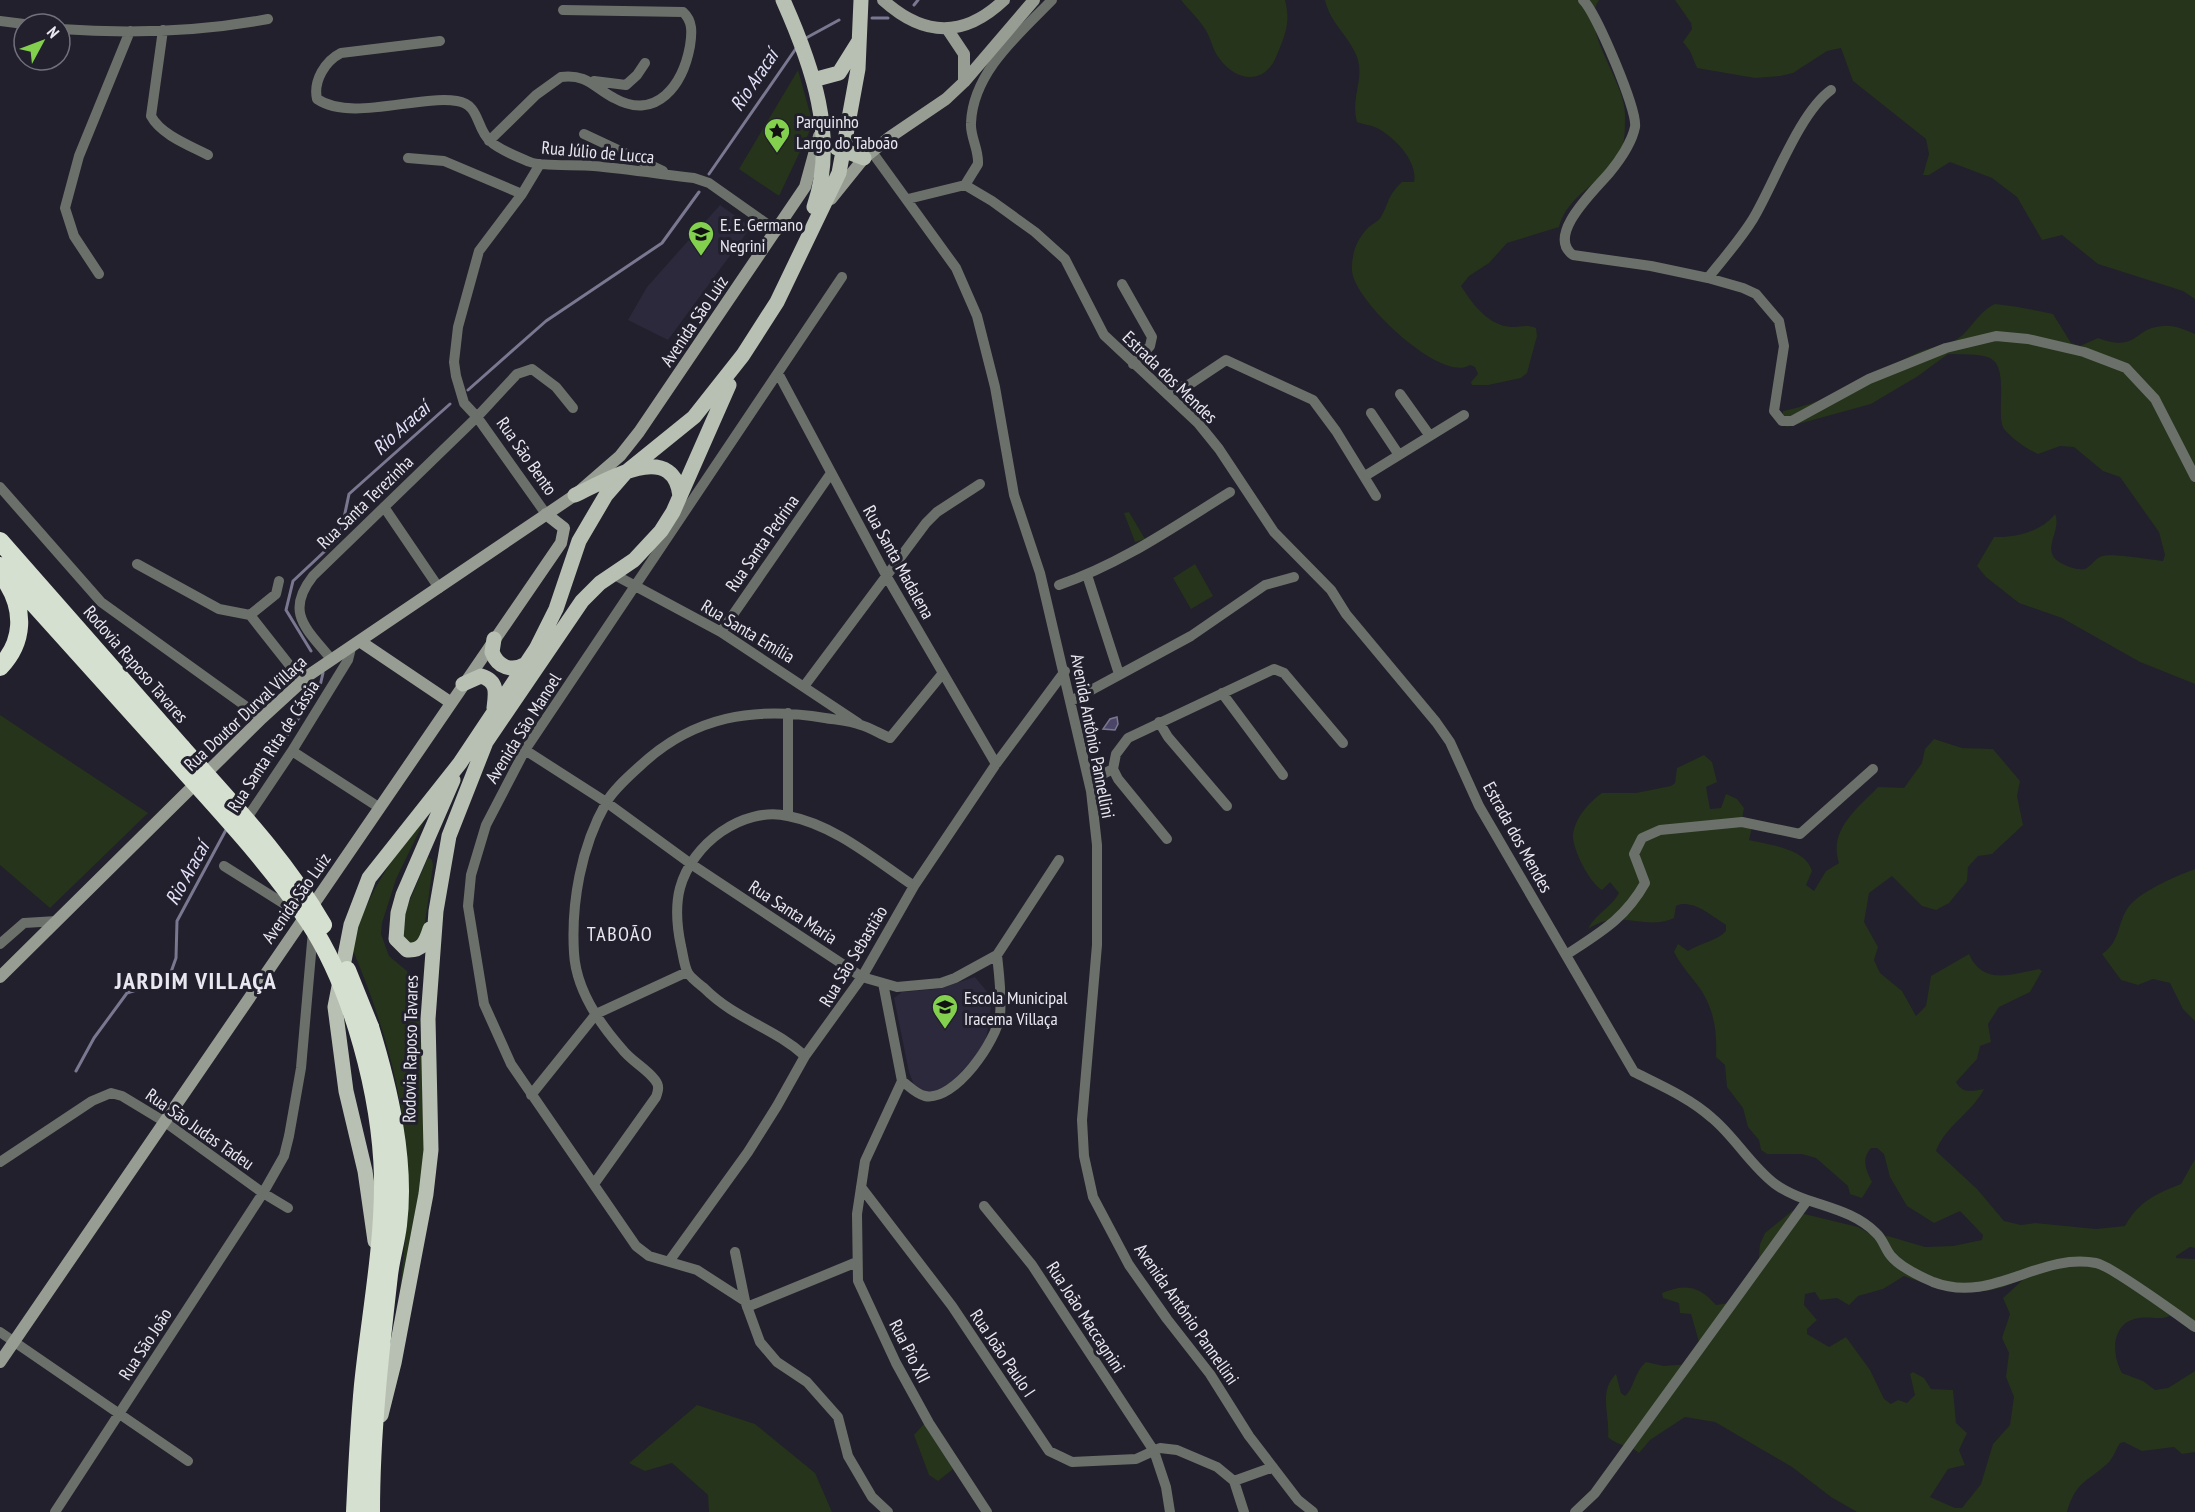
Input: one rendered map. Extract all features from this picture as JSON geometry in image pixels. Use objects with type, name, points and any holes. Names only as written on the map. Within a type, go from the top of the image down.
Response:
[{"type":"highway","name":"Rodovia Raposo Tavares","points":[[0,541],[177,753],[286,890],[310,923],[342,984],[358,1032],[376,1119],[383,1176],[378,1261],[363,1386],[355,1512]]},
{"type":"highway","name":"Rodovia Raposo Tavares","points":[[0,566],[260,837],[309,900],[350,975],[370,1027],[388,1094],[399,1184],[398,1225],[389,1272],[374,1442],[371,1512]]},
{"type":"highway","points":[[0,572],[11,589],[19,610],[20,628],[9,657],[0,667]]},
{"type":"main road","points":[[783,0],[797,31],[811,73],[822,118],[835,147],[868,155]]},
{"type":"main road","points":[[626,472],[694,417],[743,355],[777,302],[822,212],[838,173],[844,151],[861,37],[861,0]]},
{"type":"main road","points":[[883,0],[897,12],[912,19],[948,30],[964,54],[964,82]]},
{"type":"main road","points":[[948,30],[991,12],[1004,0]]},
{"type":"main road","points":[[822,212],[868,155],[946,99],[964,82],[1034,0]]},
{"type":"main road","points":[[811,73],[839,74],[861,37]]},
{"type":"main road","points":[[804,248],[823,176],[822,118]]},
{"type":"main road","name":"Avenida São Luiz","points":[[546,514],[575,495],[620,456],[639,432],[805,187],[818,143],[822,118]]},
{"type":"main road","points":[[494,639],[492,652],[500,665],[530,669],[582,601],[644,551],[661,531],[680,496],[743,355]]},
{"type":"main road","points":[[575,495],[626,472],[646,466],[663,468],[675,479],[680,496]]},
{"type":"main road","name":"Rodovia Raposo Tavares","points":[[374,1442],[394,1363],[426,1194],[430,1150],[428,1019],[436,911],[448,836],[486,742],[530,669],[536,649],[556,609],[579,541],[590,520],[626,472]]},
{"type":"main road","name":"Rua São Bento","points":[[546,514],[564,528],[561,543]]},
{"type":"main road","name":"Rua Doutor Durval Villaça","points":[[0,977],[302,681],[546,514]]},
{"type":"main road","name":"Avenida São Luiz","points":[[0,1362],[561,543]]},
{"type":"main road","points":[[356,645],[450,702]]},
{"type":"main road","name":"Rodovia Raposo Tavares","points":[[378,1261],[365,1171],[346,1091],[335,1006],[351,925],[369,878],[460,763],[494,711],[530,669]]},
{"type":"main road","points":[[463,684],[481,676],[492,681],[495,688],[494,711]]},
{"type":"main road","points":[[436,911],[422,947],[415,951],[401,946],[396,939],[396,928],[403,895],[460,763]]},
{"type":"street","points":[[908,199],[965,185],[978,164],[970,126],[976,94],[986,73],[1052,0]]},
{"type":"street","points":[[1583,0],[1593,14],[1611,54],[1631,107],[1635,127],[1612,170],[1569,223],[1564,238],[1564,247],[1573,255],[1651,266],[1708,278],[1756,294],[1779,321],[1784,346],[1774,411],[1782,421],[1792,421],[1869,379],[1946,348],[1996,336],[2028,339],[2084,352],[2126,368],[2155,399],[2195,477]]},
{"type":"street","points":[[563,10],[678,10],[688,16],[692,32],[688,54],[679,80],[660,100],[642,105],[625,103],[615,99],[590,80]]},
{"type":"street","points":[[72,29],[209,30],[268,19]]},
{"type":"street","points":[[163,30],[151,116],[155,123],[176,138],[208,155]]},
{"type":"street","points":[[99,274],[74,236],[65,208],[79,156],[130,31]]},
{"type":"street","points":[[440,41],[340,53],[331,58],[325,67],[316,92],[317,99],[324,104],[338,107],[460,101],[479,118],[489,141],[551,82],[571,76],[626,85],[645,63]]},
{"type":"street","points":[[1708,278],[1752,220],[1809,116],[1822,96],[1831,90]]},
{"type":"street","points":[[584,134],[672,175]]},
{"type":"street","name":"Rua Júlio de Lucca","points":[[489,141],[540,164],[594,166],[694,178],[709,183],[777,231]]},
{"type":"street","name":"Avenida Antônio Pannellini","points":[[868,155],[908,199],[956,268],[977,316],[995,387],[1014,495],[1041,573],[1065,670],[1089,782],[1097,845],[1097,945],[1082,1120],[1084,1156],[1094,1197],[1129,1265],[1209,1374],[1250,1436],[1298,1500],[1313,1512]]},
{"type":"street","points":[[408,158],[444,161],[522,194],[540,164]]},
{"type":"street","name":"Estrada dos Mendes","points":[[965,185],[1035,232],[1065,259],[1104,335],[1166,392],[1219,449],[1274,532],[1331,590],[1347,614],[1436,722],[1450,742],[1479,806],[1634,1072],[1673,1092],[1712,1117],[1774,1183],[1806,1202],[1838,1210],[1859,1220],[1877,1233],[1892,1257],[1933,1282],[1956,1289],[2003,1283],[2061,1261],[2098,1263],[2195,1327]]},
{"type":"street","name":"Rua São Bento","points":[[522,194],[479,251],[458,327],[454,362],[464,403],[477,417],[546,514]]},
{"type":"street","name":"Avenida São Manoel","points":[[746,1304],[697,1270],[670,1260],[649,1256],[636,1246],[511,1064],[484,1004],[468,906],[471,875],[486,825],[525,750],[842,277]]},
{"type":"street","points":[[1122,284],[1152,337],[1150,346],[1133,364]]},
{"type":"street","points":[[1166,392],[1190,384],[1226,360],[1302,394],[1313,400],[1323,412],[1376,496]]},
{"type":"street","name":"Rua Santa Terezinha","points":[[331,659],[305,626],[299,612],[299,595],[313,576],[477,417],[517,374],[532,369],[556,387],[573,408]]},
{"type":"street","name":"Rua Santa Madalena","points":[[778,373],[887,577],[996,764]]},
{"type":"street","points":[[1178,404],[1190,384]]},
{"type":"street","points":[[1400,394],[1430,436]]},
{"type":"street","points":[[1371,413],[1399,455]]},
{"type":"street","points":[[1365,476],[1464,415]]},
{"type":"street","name":"Rua Santa Pedrina","points":[[721,632],[831,473]]},
{"type":"street","points":[[805,686],[926,523],[937,512],[980,484]]},
{"type":"street","points":[[0,488],[101,602],[262,718]]},
{"type":"street","points":[[1059,585],[1088,575],[1150,542],[1230,492]]},
{"type":"street","points":[[384,507],[439,588]]},
{"type":"street","points":[[643,575],[644,551]]},
{"type":"street","points":[[136,564],[219,609],[250,615],[302,681]]},
{"type":"street","name":"Rua Santa Emília","points":[[613,574],[721,632],[861,724]]},
{"type":"street","points":[[1088,575],[1119,674]]},
{"type":"street","points":[[1071,702],[1191,636],[1265,585],[1294,577]]},
{"type":"street","points":[[250,615],[276,594],[279,582]]},
{"type":"street","name":"Rua Santa Rita de Cássia","points":[[238,830],[292,751],[356,645]]},
{"type":"street","name":"Rua São Sebastião","points":[[670,1260],[760,1134],[805,1056],[862,977],[914,886],[996,764],[1065,670]]},
{"type":"street","points":[[1167,839],[1118,779],[1113,769],[1116,754],[1128,738],[1269,670],[1279,670],[1343,743]]},
{"type":"street","points":[[594,1184],[656,1097],[658,1088],[656,1081],[622,1050],[596,1014],[581,988],[574,954],[576,900],[587,846],[606,802],[642,764],[676,738],[714,720],[771,712],[788,713],[861,724],[890,738],[944,673]]},
{"type":"street","points":[[1222,693],[1283,775]]},
{"type":"street","points":[[788,713],[788,816]]},
{"type":"street","points":[[1160,722],[1168,737],[1227,806]]},
{"type":"street","name":"Rua Santa Maria","points":[[525,750],[606,802],[691,864],[862,977],[897,987],[940,983],[969,972],[997,955],[1059,860]]},
{"type":"street","points":[[292,751],[380,808]]},
{"type":"street","points":[[1089,782],[1113,769]]},
{"type":"street","points":[[1566,955],[1620,918],[1634,902],[1645,882],[1634,854],[1641,838],[1660,830],[1742,822],[1800,834],[1873,769]]},
{"type":"street","points":[[805,1056],[776,1034],[722,1006],[687,972],[676,911],[680,887],[691,864],[702,848],[716,836],[739,822],[772,814],[788,816],[833,832],[914,886]]},
{"type":"street","points":[[224,867],[305,917]]},
{"type":"street","name":"Rua São João","points":[[55,1512],[263,1193],[284,1156],[301,1068],[315,901]]},
{"type":"street","points":[[0,944],[24,923],[57,921]]},
{"type":"street","points":[[883,983],[902,1081],[916,1092],[933,1096],[952,1087],[970,1070],[997,1030],[1000,1016],[997,955]]},
{"type":"street","points":[[531,1095],[596,1014],[687,972]]},
{"type":"street","name":"Rua Pio XII","points":[[902,1081],[865,1161],[857,1214],[858,1281],[896,1363],[929,1423],[987,1512]]},
{"type":"street","name":"Rua São Judas Tadeu","points":[[0,1162],[102,1095],[122,1096],[165,1122],[263,1193],[288,1208]]},
{"type":"street","name":"Rua João Paulo I","points":[[861,1187],[952,1306],[1049,1451],[1072,1462],[1136,1459],[1160,1448],[1177,1450],[1217,1467],[1234,1481]]},
{"type":"street","points":[[1575,1512],[1595,1493],[1806,1202]]},
{"type":"street","name":"Rua João Maccagnini","points":[[984,1206],[1032,1265],[1154,1451],[1161,1469],[1170,1512]]},
{"type":"street","points":[[735,1252],[746,1304],[754,1329],[767,1354],[807,1382],[838,1417],[848,1456],[872,1497],[888,1512]]},
{"type":"street","points":[[746,1304],[857,1262]]},
{"type":"street","points":[[0,1332],[188,1461]]},
{"type":"street","points":[[1244,1512],[1234,1481],[1274,1467]]},
{"type":"shaded area","name":"E. E. Germano Negrini","points":[[720,205],[751,227],[668,340],[628,320],[647,287]]},
{"type":"shaded area","points":[[1117,717],[1118,724],[1115,730],[1103,729],[1110,719]]},
{"type":"shaded area","name":"Escola Municipal Iracema Villaça","points":[[975,977],[988,993],[991,1007],[986,1040],[977,1055],[952,1082],[937,1091],[925,1091],[914,1085],[909,1072],[894,998],[902,992],[938,989]]},
{"type":"green space","points":[[1181,0],[1285,0],[1286,29],[1271,66],[1257,76],[1249,77],[1233,72],[1219,58],[1205,29]]},
{"type":"green space","points":[[1325,0],[1599,0],[1594,12],[1594,26],[1624,103],[1625,133],[1620,154],[1611,167],[1569,206],[1559,227],[1507,243],[1489,263],[1469,276],[1461,286],[1476,306],[1495,323],[1503,326],[1536,328],[1537,336],[1527,373],[1521,378],[1488,385],[1472,385],[1471,382],[1478,374],[1475,367],[1470,365],[1457,368],[1440,363],[1421,352],[1383,319],[1356,284],[1352,265],[1357,243],[1363,233],[1381,217],[1397,187],[1402,182],[1414,182],[1414,174],[1409,159],[1386,133],[1357,122],[1355,105],[1359,65],[1357,57],[1331,16]]},
{"type":"green space","points":[[1675,0],[2195,0],[2195,299],[2183,291],[2098,264],[2062,235],[2042,240],[2017,197],[1992,178],[1950,162],[1929,175],[1923,175],[1929,154],[1926,139],[1853,81],[1841,48],[1827,51],[1793,73],[1780,76],[1755,78],[1697,68],[1690,51],[1683,42],[1692,29],[1691,23]]},
{"type":"green space","points":[[798,70],[813,124],[779,196],[739,169]]},
{"type":"green space","points":[[1995,304],[2053,314],[2071,343],[2080,346],[2098,338],[2121,343],[2153,328],[2163,326],[2176,327],[2195,334],[2195,684],[2140,662],[2062,618],[2019,603],[1986,577],[1977,566],[1994,537],[2011,536],[2036,529],[2055,514],[2057,521],[2051,548],[2052,554],[2057,560],[2070,567],[2085,569],[2104,556],[2163,561],[2165,555],[2159,532],[2120,477],[2103,471],[2074,447],[2060,446],[2038,454],[2007,433],[2002,422],[1999,371],[1996,363],[1990,358],[1948,354],[1918,376],[1871,404],[1787,427],[1782,424],[1783,411],[1819,401],[1919,352],[1954,341],[1965,333],[1983,312]]},
{"type":"green space","points":[[1129,512],[1145,539],[1135,542],[1124,513]]},
{"type":"green space","points":[[1195,564],[1213,596],[1191,609],[1173,578]]},
{"type":"green space","points":[[0,715],[148,813],[50,908],[0,865]]},
{"type":"green space","points":[[1934,739],[1962,748],[1993,749],[2020,781],[2017,796],[2023,825],[1992,854],[1978,856],[1968,867],[1967,881],[1949,903],[1936,910],[1922,906],[1892,876],[1869,893],[1864,922],[1878,947],[1874,960],[1880,973],[1902,991],[1916,1016],[1926,1006],[1931,976],[1969,954],[1982,971],[1990,974],[2009,975],[2039,969],[2042,971],[2030,992],[1999,1007],[1988,1024],[1991,1042],[1980,1046],[1977,1059],[1956,1082],[1965,1090],[1984,1089],[1979,1098],[1946,1134],[1936,1151],[1977,1189],[2004,1221],[2021,1225],[2035,1223],[2096,1229],[2125,1226],[2149,1199],[2181,1184],[2195,1159],[2195,1248],[2190,1247],[2176,1258],[2195,1259],[2195,1328],[2172,1315],[2163,1318],[2139,1318],[2130,1321],[2118,1332],[2115,1348],[2122,1373],[2143,1381],[2155,1390],[2168,1388],[2195,1371],[2195,1452],[2182,1454],[2174,1447],[2142,1451],[2124,1442],[2120,1443],[2109,1462],[2078,1488],[2067,1512],[1857,1512],[1831,1497],[1792,1467],[1715,1422],[1685,1417],[1650,1440],[1639,1453],[1608,1437],[1607,1388],[1616,1374],[1621,1393],[1625,1396],[1646,1362],[1664,1366],[1690,1364],[1701,1349],[1691,1314],[1680,1313],[1679,1303],[1663,1298],[1662,1293],[1678,1288],[1692,1288],[1704,1294],[1716,1305],[1730,1303],[1758,1270],[1760,1244],[1765,1233],[1792,1211],[1858,1227],[1876,1237],[1888,1236],[1925,1247],[1953,1246],[1982,1240],[1983,1235],[1960,1211],[1934,1223],[1907,1206],[1890,1177],[1884,1154],[1877,1148],[1871,1148],[1866,1156],[1866,1169],[1872,1182],[1862,1198],[1850,1194],[1848,1186],[1816,1158],[1802,1154],[1767,1154],[1761,1150],[1759,1140],[1748,1127],[1743,1108],[1727,1087],[1725,1065],[1716,1057],[1715,1031],[1709,1006],[1701,990],[1674,952],[1678,944],[1688,951],[1718,937],[1726,931],[1726,925],[1702,909],[1682,904],[1676,906],[1674,918],[1663,922],[1611,920],[1588,929],[1619,893],[1610,882],[1602,890],[1588,874],[1579,858],[1574,842],[1576,823],[1587,806],[1602,793],[1636,793],[1671,786],[1675,783],[1677,768],[1704,755],[1712,762],[1717,782],[1706,787],[1710,809],[1721,808],[1726,794],[1737,799],[1744,808],[1742,819],[1752,827],[1749,840],[1786,849],[1802,857],[1812,871],[1806,885],[1814,891],[1826,871],[1839,863],[1838,840],[1846,821],[1878,787],[1904,788],[1922,763],[1925,749]],"holes":[[[1904,1276],[1951,1290],[1975,1292],[2003,1287],[2026,1277],[2003,1298],[2010,1314],[2002,1338],[2009,1353],[2006,1377],[2014,1397],[2010,1425],[1993,1444],[1981,1484],[1962,1508],[1955,1508],[1930,1497],[1948,1469],[1965,1465],[1959,1450],[1967,1433],[1956,1423],[1953,1390],[1931,1389],[1924,1378],[1913,1372],[1910,1374],[1915,1395],[1907,1403],[1898,1400],[1891,1404],[1884,1399],[1870,1370],[1846,1337],[1829,1347],[1807,1334],[1807,1329],[1817,1320],[1804,1305],[1805,1294],[1815,1292],[1820,1300],[1837,1298],[1849,1305],[1858,1296],[1883,1289]]]},
{"type":"green space","points":[[429,811],[396,879],[382,923],[381,934],[389,956],[407,971],[419,1002],[424,1138],[422,1175],[400,1293],[408,1176],[401,1108],[386,1042],[351,946],[366,906],[383,874]]},
{"type":"green space","points":[[428,857],[432,860],[433,865],[424,930],[420,940],[410,946],[403,937],[405,912]]},
{"type":"green space","points":[[2195,869],[2195,1021],[2183,1009],[2170,983],[2153,979],[2138,985],[2121,980],[2102,954],[2112,944],[2124,915],[2132,903],[2158,885]]},
{"type":"green space","points":[[697,1405],[755,1424],[815,1473],[832,1512],[709,1512],[708,1495],[672,1463],[645,1471],[629,1463]]},
{"type":"green space","points":[[924,1424],[953,1469],[938,1481],[929,1475],[914,1435]]},
{"type":"waterway","name":"Rio Aracaí","points":[[914,5],[918,0]]},
{"type":"waterway","name":"Rio Aracaí","points":[[872,18],[888,18]]},
{"type":"waterway","name":"Rio Aracaí","points":[[806,38],[839,20]]},
{"type":"waterway","name":"Rio Aracaí","points":[[709,174],[797,47]]},
{"type":"waterway","name":"Rio Aracaí","points":[[468,390],[546,321],[662,243],[699,192]]},
{"type":"waterway","name":"Rio Aracaí","points":[[311,651],[286,610],[293,581],[340,537],[349,494],[450,404]]},
{"type":"waterway","name":"Rio Aracaí","points":[[242,804],[320,686],[323,673]]},
{"type":"waterway","name":"Rio Aracaí","points":[[76,1071],[94,1038],[127,993],[158,983],[171,972],[176,958],[177,921],[227,828]]},
{"type":"place","name":"Parquinho Largo do Taboão","points":[[777,154]]},
{"type":"place","name":"E. E. Germano Negrini","points":[[701,257]]},
{"type":"place","name":"Escola Municipal Iracema Villaça","points":[[945,1030]]},
{"type":"district","name":"TABOÃO","points":[[620,934]]},
{"type":"district","name":"JARDIM VILLAÇA","points":[[196,980]]}]
